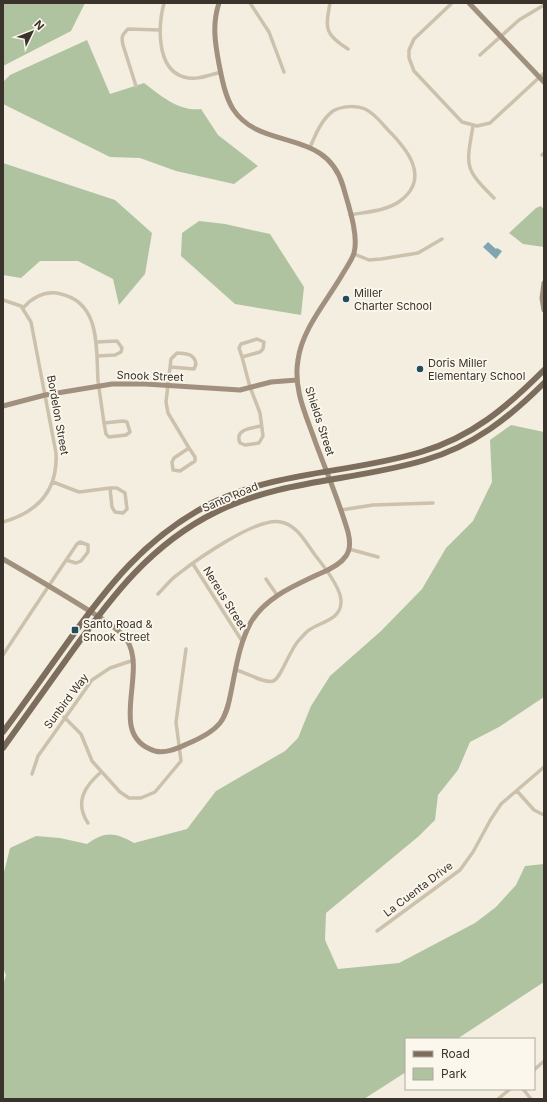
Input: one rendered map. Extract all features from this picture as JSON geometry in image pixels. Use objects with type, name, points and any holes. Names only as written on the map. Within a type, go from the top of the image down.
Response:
[{"type":"main road","name":"Santo Road","points":[[3,732],[105,591],[136,556],[182,521],[212,504],[259,484],[326,470],[386,461],[421,452],[454,439],[489,420],[502,411],[544,370]]},
{"type":"main road","name":"Santo Road","points":[[3,748],[112,597],[143,563],[186,529],[215,512],[261,493],[329,479],[386,470],[425,460],[451,450],[494,428],[525,402],[544,383]]},
{"type":"street","points":[[164,3],[160,30],[164,58],[172,70],[184,77],[190,78],[199,78],[221,72]]},
{"type":"street","name":"Shields Street","points":[[219,3],[214,29],[221,72],[233,109],[246,124],[265,134],[310,146],[326,159],[342,184],[355,235],[354,254],[305,339],[298,360],[297,380],[302,405],[348,532],[349,549]]},
{"type":"street","points":[[250,3],[269,32],[284,72]]},
{"type":"street","points":[[330,3],[327,23],[328,32],[334,40],[348,49]]},
{"type":"street","points":[[452,3],[414,39],[410,46],[409,58],[412,68],[459,119],[473,126],[484,125],[493,120],[544,73]]},
{"type":"street","points":[[469,3],[544,82]]},
{"type":"street","points":[[480,55],[500,36],[530,12],[544,5]]},
{"type":"street","points":[[136,86],[121,38],[122,34],[128,30],[160,30]]},
{"type":"street","points":[[310,146],[323,121],[334,111],[346,107],[354,107],[365,109],[375,116],[410,154],[414,164],[414,176],[408,193],[392,206],[350,215]]},
{"type":"street","points":[[473,126],[468,158],[470,171],[476,180],[494,198]]},
{"type":"street","points":[[354,254],[369,260],[418,253],[442,239]]},
{"type":"street","points":[[544,283],[542,298],[544,310]]},
{"type":"street","points":[[3,300],[23,308],[32,299],[44,294],[55,292],[70,296],[86,309],[93,324],[97,342],[99,385],[104,423],[106,434],[109,437],[126,435],[130,432],[127,422],[104,423]]},
{"type":"street","name":"Bordelon Street","points":[[3,522],[23,515],[33,509],[53,482],[57,463],[31,322],[23,308]]},
{"type":"street","points":[[242,357],[260,352],[264,346],[264,342],[259,338],[243,342],[239,348],[250,387],[260,413],[263,436],[259,443],[245,445],[240,443],[240,433],[245,429],[261,426]]},
{"type":"street","points":[[97,342],[117,341],[122,348],[121,352],[115,355],[97,356]]},
{"type":"street","points":[[171,367],[194,369],[196,364],[195,359],[191,355],[177,353],[171,359],[166,402],[168,413],[195,457],[195,461],[180,471],[173,470],[172,462],[174,458],[189,448]]},
{"type":"street","name":"Snook Street","points":[[3,406],[45,395],[99,385],[124,383],[229,390],[271,382],[297,380]]},
{"type":"street","points":[[53,482],[79,492],[110,488],[117,488],[125,492],[126,509],[123,513],[115,512],[112,507],[110,488]]},
{"type":"street","points":[[341,510],[373,505],[433,503]]},
{"type":"street","points":[[158,594],[177,575],[230,539],[259,526],[280,521],[294,528],[327,571],[340,598],[339,612],[333,618],[308,630],[297,641],[286,659],[280,676],[276,680],[268,682],[236,670]]},
{"type":"street","points":[[3,655],[50,586],[66,560],[76,544],[80,542],[88,545],[88,552],[81,561],[76,563],[66,560]]},
{"type":"street","points":[[3,559],[98,616],[126,640],[134,660],[135,674],[130,701],[131,725],[134,734],[144,746],[156,751],[179,748],[208,733],[220,723],[227,709],[242,641],[252,621],[264,606],[277,595],[327,571],[341,562],[347,555],[349,549],[378,557]]},
{"type":"street","name":"Nereus Street","points":[[193,564],[242,641]]},
{"type":"street","points":[[266,579],[277,595]]},
{"type":"street","points":[[64,717],[81,734],[92,761],[120,792],[130,798],[141,798],[155,792],[181,762],[176,722],[186,649]]},
{"type":"street","name":"Sunbird Way","points":[[32,774],[38,756],[64,717],[95,677],[110,668],[134,660]]},
{"type":"street","name":"La Cuenta Drive","points":[[376,931],[460,870],[473,852],[501,804],[544,767]]},
{"type":"street","points":[[88,823],[81,810],[82,797],[87,785],[101,772]]},
{"type":"street","points":[[517,791],[534,810],[544,815]]},
{"type":"street","points":[[535,1069],[544,1062]]},
{"type":"street","points":[[498,1099],[509,1090]]},
{"type":"street","points":[[524,1090],[531,1099]]},
{"type":"green space","points":[[3,3],[85,3],[71,31],[3,66]]},
{"type":"green space","points":[[87,40],[110,94],[144,83],[170,102],[185,108],[201,109],[218,135],[258,166],[234,184],[176,171],[140,158],[110,157],[3,104],[3,82],[10,75]]},
{"type":"green space","points":[[3,163],[115,200],[152,233],[145,274],[119,305],[113,279],[78,261],[40,261],[21,278],[3,275]]},
{"type":"green space","points":[[541,206],[544,210],[544,247],[523,244],[509,233],[536,208]]},
{"type":"green space","points":[[199,221],[225,224],[270,234],[304,287],[301,315],[235,304],[181,256],[182,233]]},
{"type":"green space","points":[[511,425],[544,432],[544,697],[499,727],[470,742],[458,770],[438,795],[435,820],[419,836],[326,913],[325,940],[338,969],[399,963],[475,923],[496,907],[516,885],[525,866],[544,864],[544,982],[459,1038],[405,1038],[405,1073],[364,1099],[3,1099],[3,985],[6,975],[3,968],[3,876],[10,848],[36,836],[60,838],[87,844],[99,837],[110,834],[134,843],[187,829],[216,791],[285,751],[298,738],[311,706],[330,676],[381,631],[422,589],[446,548],[473,521],[492,482],[490,440]]},
{"type":"water","points":[[488,242],[496,249],[497,248],[502,251],[496,259],[483,247]]},
{"type":"place","name":"Miller Charter School","points":[[346,299]]},
{"type":"place","name":"Doris Miller Elementary School","points":[[420,369]]},
{"type":"place","name":"Santo Road & Snook Street","points":[[75,630]]}]
